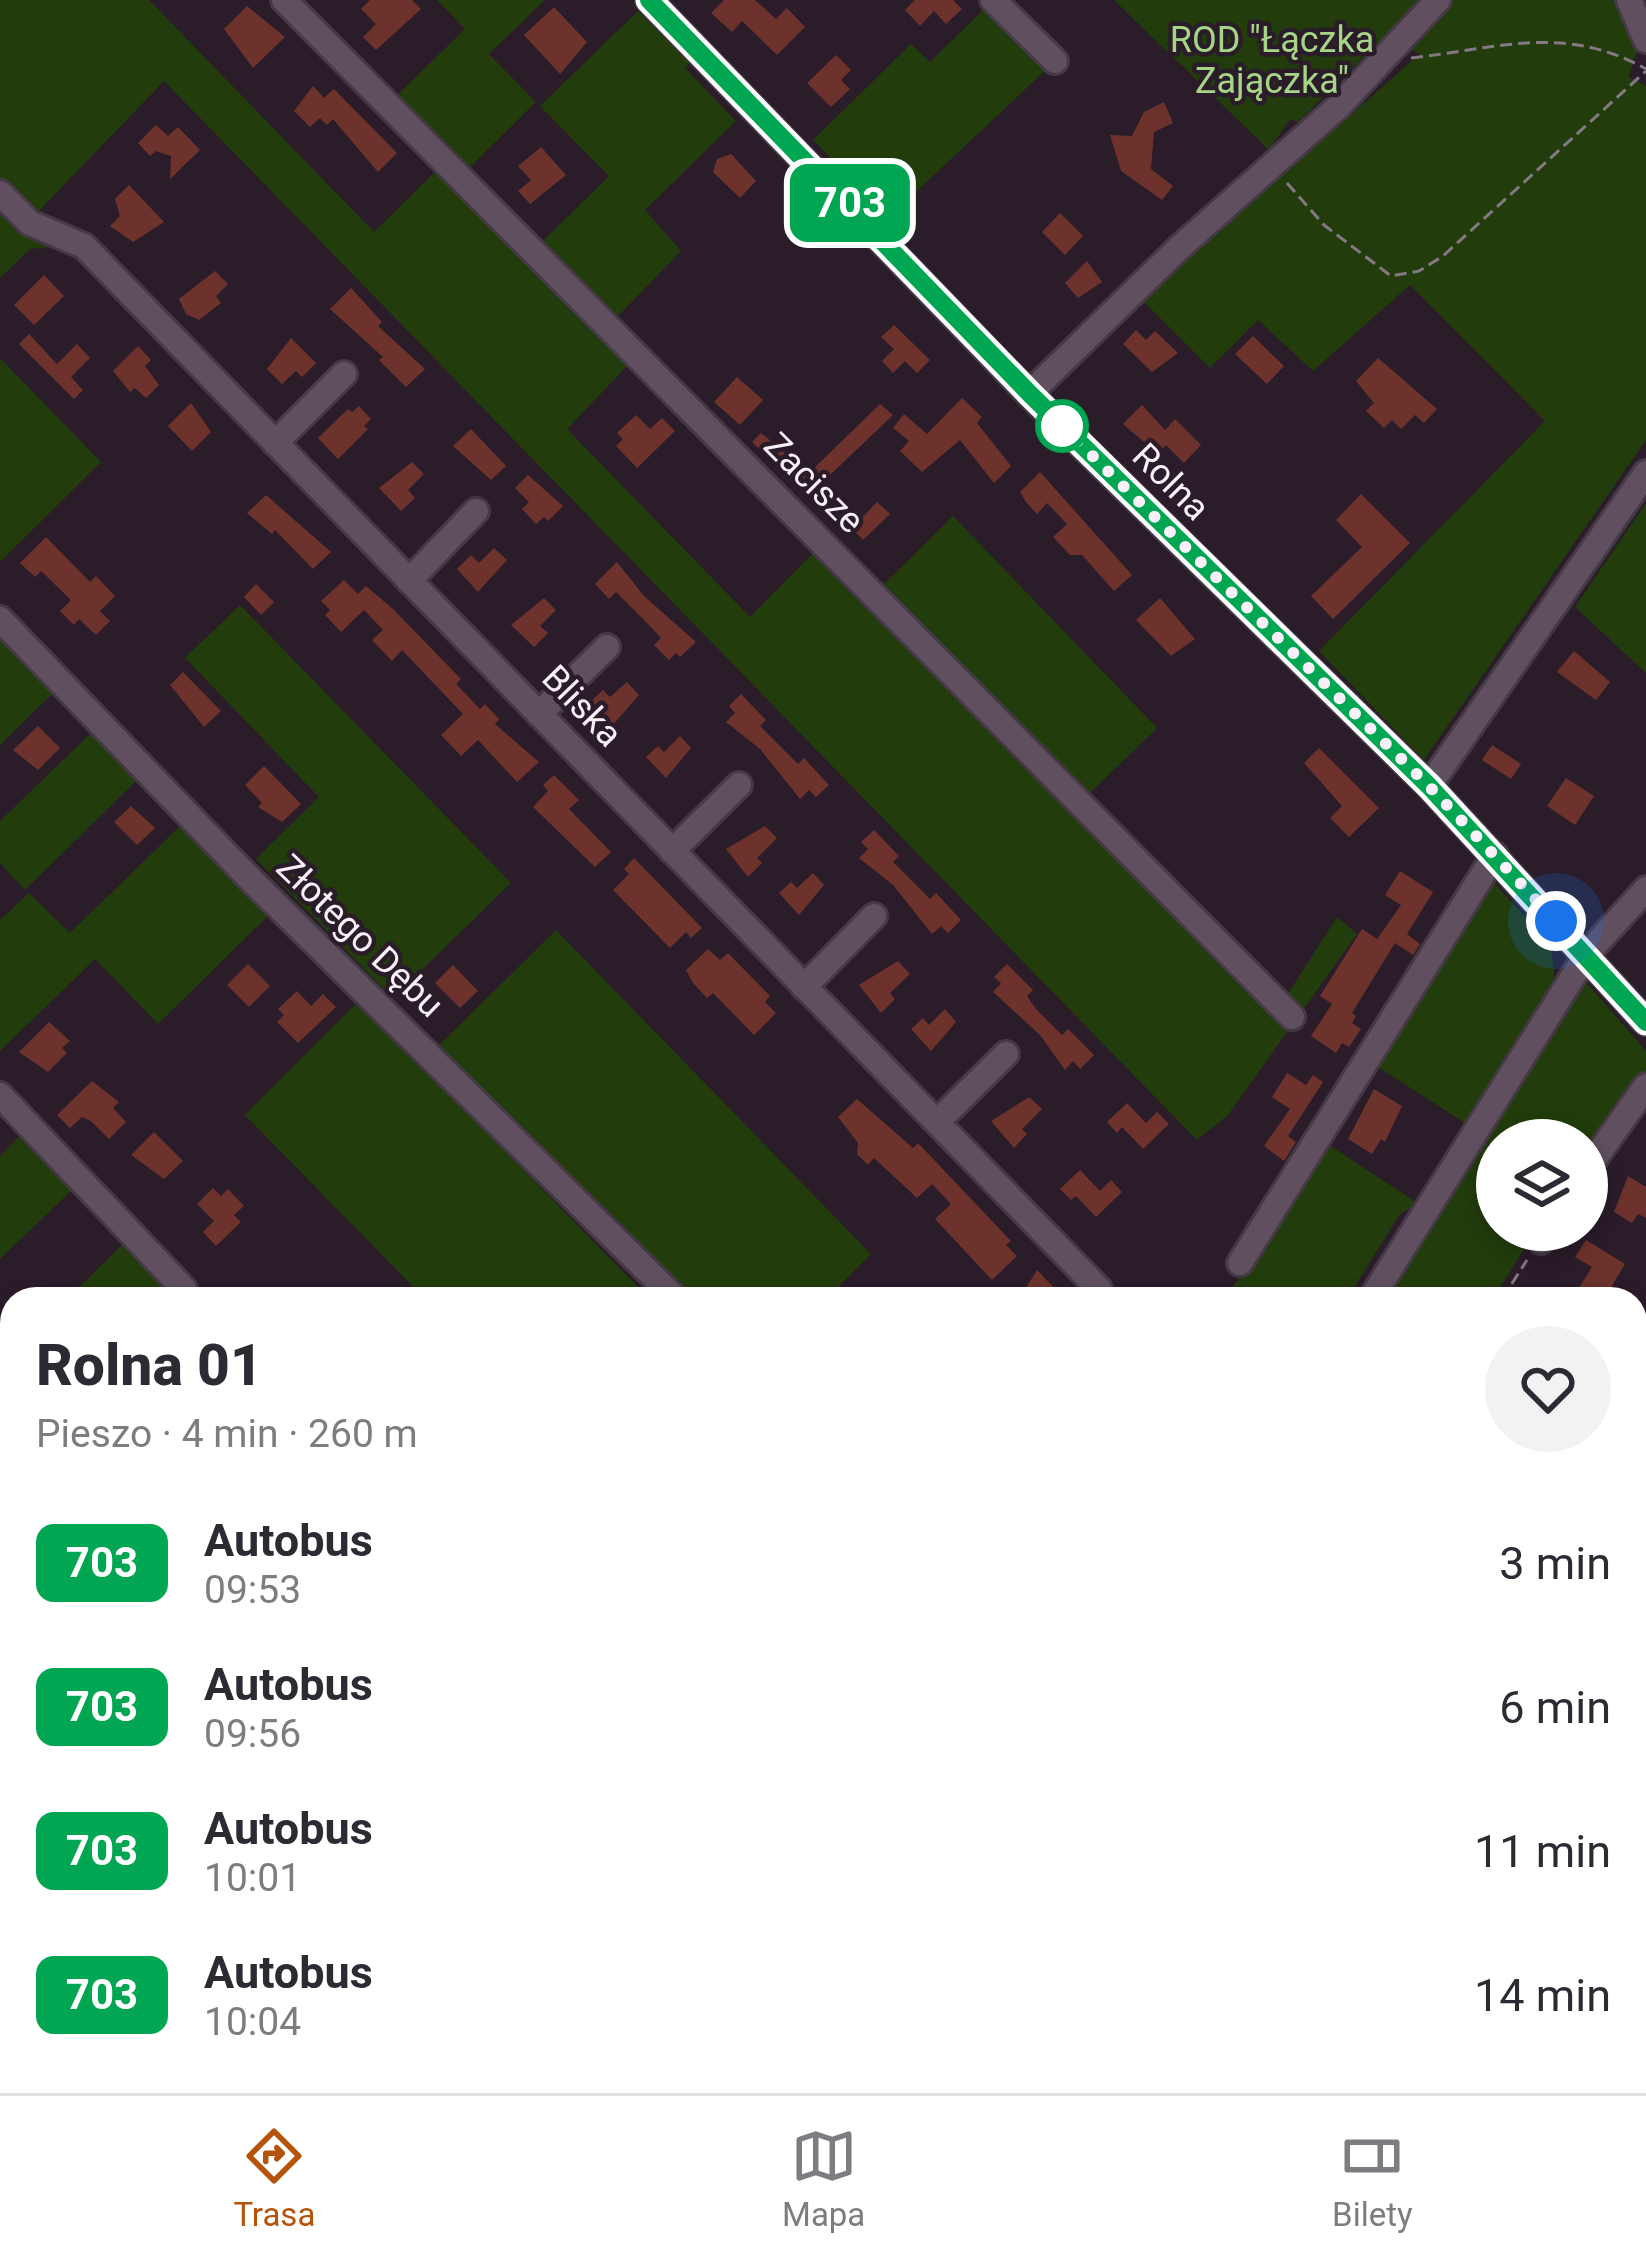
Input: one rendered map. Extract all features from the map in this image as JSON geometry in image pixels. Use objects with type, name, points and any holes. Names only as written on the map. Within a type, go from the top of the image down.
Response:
[{"type":"street","name":"Zacisze","points":[[284,0],[1292,1017]]},
{"type":"street","name":"Rolna","points":[[649,0],[1030,394],[1429,786],[1646,1022]]},
{"type":"street","points":[[993,0],[1055,61]]},
{"type":"street","points":[[1030,394],[1270,164],[1339,106],[1438,0]]},
{"type":"street","points":[[1629,0],[1646,40]]},
{"type":"street","name":"Bliska","points":[[0,193],[29,223],[84,246],[1098,1287]]},
{"type":"street","points":[[275,443],[344,374]]},
{"type":"street","points":[[1429,786],[1646,473]]},
{"type":"street","points":[[410,581],[476,511]]},
{"type":"street","name":"Złotego Dębu","points":[[0,619],[252,881],[664,1287]]},
{"type":"street","points":[[539,714],[608,647]]},
{"type":"street","points":[[672,850],[739,785]]},
{"type":"street","points":[[1240,1263],[1496,855]]},
{"type":"street","points":[[1379,1287],[1587,954],[1646,890]]},
{"type":"street","points":[[804,987],[874,916]]},
{"type":"street","points":[[937,1122],[1006,1054]]},
{"type":"street","points":[[1608,1140],[1646,1086]]},
{"type":"street","points":[[0,1095],[183,1287]]},
{"type":"path","points":[[1270,164],[1324,225],[1364,259],[1391,276],[1419,271],[1443,256],[1646,70],[1571,44],[1514,41],[1442,50],[1414,59],[1386,51]]},
{"type":"path","points":[[1510,1287],[1535,1251]]},
{"type":"green space","points":[[0,0],[149,0],[374,232],[439,168],[632,361],[567,429],[750,617],[816,550],[1084,827],[1275,1014],[1337,917],[1357,934],[1228,1115],[1197,1140],[164,81],[34,216],[0,181]]},
{"type":"green space","points":[[437,0],[545,0],[489,54],[536,102],[469,168],[397,95],[465,29]]},
{"type":"green space","name":"ROD \"Łączka Zajączka\"","points":[[1114,0],[1421,0],[1298,122],[1290,119],[1269,150]]},
{"type":"green space","points":[[1447,0],[1616,0],[1638,46],[1629,77],[1646,86],[1646,440],[1424,760],[1319,651],[1545,421],[1410,285],[1313,371],[1258,320],[1210,368],[1140,298],[1250,191],[1289,169],[1420,54],[1402,45]]},
{"type":"green space","points":[[985,8],[1047,69],[889,217],[813,140],[911,44],[930,62]]},
{"type":"green space","points":[[638,11],[690,63],[685,68],[736,121],[645,210],[681,251],[616,318],[541,243],[609,176],[540,106]]},
{"type":"green space","points":[[0,213],[24,236],[50,247],[30,249],[0,278]]},
{"type":"green space","points":[[0,358],[101,462],[0,562]]},
{"type":"green space","points":[[1646,503],[1646,673],[1575,607]]},
{"type":"green space","points":[[953,516],[1157,728],[1088,795],[882,586]]},
{"type":"green space","points":[[240,605],[511,883],[393,998],[256,859],[319,797],[185,658]]},
{"type":"green space","points":[[0,633],[55,691],[0,745]]},
{"type":"green space","points":[[93,731],[139,778],[25,890],[0,863],[0,821]]},
{"type":"green space","points":[[183,823],[271,913],[158,1024],[95,959],[0,1051],[0,920],[29,893],[70,933]]},
{"type":"green space","points":[[1492,881],[1551,944],[1555,986],[1468,1125],[1375,1065]]},
{"type":"green space","points":[[556,930],[871,1254],[838,1287],[675,1287],[439,1045]]},
{"type":"green space","points":[[1585,981],[1646,1051],[1646,1078],[1608,1123],[1608,1119],[1499,1119]]},
{"type":"green space","points":[[358,1002],[638,1287],[413,1287],[245,1115]]},
{"type":"green space","points":[[22,1134],[74,1188],[0,1259],[0,1156]]},
{"type":"green space","points":[[1326,1143],[1419,1204],[1400,1214],[1354,1287],[1233,1287]]},
{"type":"green space","points":[[1476,1155],[1476,1251],[1523,1251],[1500,1287],[1394,1287]]},
{"type":"green space","points":[[126,1241],[171,1287],[79,1287]]},
{"type":"building","points":[[370,0],[412,0],[421,9],[376,50],[363,37],[376,24],[361,9]]},
{"type":"building","points":[[724,0],[755,0],[776,19],[787,8],[805,27],[777,55],[742,21],[732,32],[711,13]]},
{"type":"building","points":[[915,0],[953,0],[962,9],[946,24],[934,11],[920,26],[905,10]]},
{"type":"building","points":[[247,6],[285,37],[253,68],[224,29]]},
{"type":"building","points":[[554,7],[587,42],[560,74],[524,35]]},
{"type":"building","points":[[836,55],[851,70],[841,80],[850,89],[831,107],[807,83]]},
{"type":"building","points":[[313,86],[324,98],[334,89],[397,153],[378,172],[333,119],[327,125],[320,118],[310,127],[294,111]]},
{"type":"building","points":[[1164,102],[1173,123],[1154,132],[1151,169],[1173,186],[1162,200],[1121,171],[1110,135],[1132,136],[1144,112]]},
{"type":"building","points":[[156,125],[168,136],[178,127],[200,150],[170,179],[171,156],[156,151],[150,156],[138,143]]},
{"type":"building","points":[[541,147],[566,175],[530,204],[518,191],[531,180],[518,166]]},
{"type":"building","points":[[731,154],[756,181],[740,198],[713,172],[717,159]]},
{"type":"building","points":[[129,185],[164,222],[133,242],[110,226],[120,216],[115,199]]},
{"type":"building","points":[[1060,213],[1083,236],[1065,255],[1042,232]]},
{"type":"building","points":[[1087,261],[1102,282],[1078,298],[1065,283]]},
{"type":"building","points":[[215,271],[228,284],[216,296],[221,303],[199,320],[186,314],[179,299]]},
{"type":"building","points":[[44,275],[64,296],[34,325],[14,305]]},
{"type":"building","points":[[351,288],[382,322],[378,326],[425,369],[406,387],[379,360],[383,357],[330,309]]},
{"type":"building","points":[[894,325],[930,360],[917,373],[905,361],[893,373],[882,361],[894,349],[881,337]]},
{"type":"building","points":[[1136,330],[1146,340],[1155,331],[1178,353],[1152,372],[1123,344]]},
{"type":"building","points":[[29,334],[57,364],[77,344],[90,358],[71,377],[83,390],[74,399],[19,344]]},
{"type":"building","points":[[1253,336],[1284,366],[1267,384],[1235,354]]},
{"type":"building","points":[[291,338],[316,363],[302,377],[296,371],[282,384],[267,369]]},
{"type":"building","points":[[138,346],[151,360],[145,366],[159,385],[146,398],[135,388],[130,392],[113,371]]},
{"type":"building","points":[[1378,358],[1437,409],[1424,423],[1415,415],[1401,429],[1392,420],[1384,428],[1366,411],[1374,403],[1356,381]]},
{"type":"building","points":[[737,377],[763,400],[740,425],[714,402]]},
{"type":"building","points":[[962,398],[982,417],[977,423],[1011,466],[994,483],[960,440],[922,472],[900,451],[909,441],[893,428],[904,414],[927,434]]},
{"type":"building","points":[[191,403],[211,432],[192,451],[168,426]]},
{"type":"building","points":[[880,404],[893,415],[807,497],[752,442],[761,433],[809,473]]},
{"type":"building","points":[[1142,405],[1165,430],[1175,419],[1201,445],[1184,463],[1166,445],[1158,454],[1123,424]]},
{"type":"building","points":[[359,406],[371,419],[364,426],[368,429],[338,459],[318,438],[348,409],[352,412]]},
{"type":"building","points":[[636,415],[650,429],[662,418],[675,431],[637,468],[616,446],[623,439],[617,433]]},
{"type":"building","points":[[471,429],[506,466],[491,480],[453,446]]},
{"type":"building","points":[[412,462],[424,474],[408,490],[415,498],[401,511],[379,488]]},
{"type":"building","points":[[1040,472],[1132,575],[1114,591],[1082,555],[1070,555],[1053,537],[1067,524],[1047,503],[1037,514],[1026,502],[1020,492]]},
{"type":"building","points":[[528,475],[563,506],[548,521],[544,517],[536,524],[522,509],[529,502],[515,488]]},
{"type":"building","points":[[1361,494],[1410,543],[1333,619],[1311,596],[1362,547],[1336,520]]},
{"type":"building","points":[[266,495],[331,552],[313,569],[275,530],[272,534],[247,513]]},
{"type":"building","points":[[877,502],[890,514],[863,540],[852,528]]},
{"type":"building","points":[[46,537],[90,582],[96,576],[115,596],[100,611],[110,621],[96,635],[79,619],[74,625],[60,611],[71,600],[41,571],[35,577],[20,563]]},
{"type":"building","points":[[494,548],[507,560],[478,592],[457,569],[471,555],[479,563]]},
{"type":"building","points":[[617,562],[644,596],[696,642],[680,657],[676,653],[669,660],[654,645],[661,638],[648,624],[616,592],[609,599],[595,584]]},
{"type":"building","points":[[344,580],[358,594],[366,586],[393,609],[461,679],[456,684],[480,709],[485,704],[499,719],[495,724],[539,762],[517,782],[478,740],[461,756],[441,735],[463,714],[402,650],[392,661],[372,640],[383,630],[364,610],[341,632],[325,615],[330,610],[321,601]]},
{"type":"building","points":[[256,584],[274,602],[261,615],[244,597]]},
{"type":"building","points":[[544,598],[556,610],[540,626],[548,633],[534,647],[511,625]]},
{"type":"building","points":[[1160,598],[1195,639],[1171,656],[1136,620]]},
{"type":"building","points":[[1574,651],[1610,682],[1596,700],[1557,672]]},
{"type":"building","points":[[183,672],[221,711],[204,727],[170,685]]},
{"type":"building","points":[[627,682],[639,695],[611,727],[605,721],[599,727],[589,717],[596,710],[589,703],[603,690],[610,697]]},
{"type":"building","points":[[741,694],[766,720],[760,726],[798,764],[804,758],[829,785],[816,797],[809,790],[800,799],[760,749],[726,722],[735,713],[729,706]]},
{"type":"building","points":[[38,726],[60,748],[38,770],[13,750]]},
{"type":"building","points":[[680,736],[691,748],[666,778],[646,757],[658,746],[664,752]]},
{"type":"building","points":[[1492,745],[1521,764],[1511,779],[1482,760]]},
{"type":"building","points":[[1319,748],[1379,808],[1349,837],[1330,818],[1342,806],[1304,763]]},
{"type":"building","points":[[264,766],[301,804],[282,822],[258,807],[262,803],[245,785]]},
{"type":"building","points":[[554,775],[579,800],[569,809],[611,852],[595,867],[533,807],[548,791],[543,785]]},
{"type":"building","points":[[1566,778],[1594,796],[1575,825],[1547,806]]},
{"type":"building","points":[[131,806],[155,828],[137,845],[114,822]]},
{"type":"building","points":[[765,826],[777,838],[757,858],[762,863],[748,877],[726,849]]},
{"type":"building","points":[[874,830],[899,856],[893,862],[930,899],[936,893],[961,920],[948,933],[941,926],[932,934],[893,885],[859,858],[868,849],[861,842]]},
{"type":"building","points":[[634,858],[702,928],[691,938],[686,932],[670,948],[613,890],[629,874],[624,869]]},
{"type":"building","points":[[1400,871],[1433,892],[1407,934],[1420,944],[1413,955],[1395,943],[1352,1013],[1356,1016],[1352,1023],[1361,1029],[1349,1047],[1342,1043],[1336,1053],[1311,1036],[1332,1004],[1320,996],[1362,929],[1377,939],[1401,905],[1385,895]]},
{"type":"building","points":[[813,873],[824,885],[799,915],[779,893],[791,882],[797,888]]},
{"type":"building","points":[[708,949],[720,960],[728,953],[770,996],[765,1002],[776,1013],[754,1035],[713,993],[707,998],[686,970]]},
{"type":"building","points":[[898,961],[910,974],[890,993],[895,999],[881,1013],[859,985]]},
{"type":"building","points":[[248,964],[270,986],[249,1007],[227,985]]},
{"type":"building","points":[[1007,964],[1033,990],[1027,996],[1036,1009],[1062,1035],[1068,1029],[1094,1055],[1080,1069],[1073,1061],[1065,1070],[1040,1035],[993,992],[1001,983],[994,977]]},
{"type":"building","points":[[453,965],[478,991],[460,1008],[435,983]]},
{"type":"building","points":[[297,991],[311,1006],[323,994],[336,1007],[298,1043],[277,1022],[284,1015],[278,1009]]},
{"type":"building","points":[[945,1009],[956,1022],[931,1051],[911,1029],[923,1018],[929,1025]]},
{"type":"building","points":[[49,1022],[70,1041],[62,1048],[67,1053],[48,1072],[19,1052]]},
{"type":"building","points":[[1287,1073],[1306,1085],[1313,1075],[1323,1082],[1288,1136],[1296,1142],[1284,1161],[1264,1146],[1290,1109],[1272,1097]]},
{"type":"building","points":[[92,1081],[119,1102],[113,1108],[126,1122],[109,1139],[91,1121],[82,1117],[70,1128],[57,1115]]},
{"type":"building","points":[[1374,1089],[1402,1106],[1385,1142],[1381,1139],[1372,1154],[1348,1139]]},
{"type":"building","points":[[1029,1097],[1042,1109],[1022,1129],[1027,1134],[1014,1148],[991,1121]]},
{"type":"building","points":[[857,1099],[913,1148],[918,1143],[1011,1241],[1006,1245],[1017,1256],[992,1280],[935,1219],[951,1204],[932,1184],[917,1198],[874,1158],[868,1165],[857,1154],[858,1143],[838,1117]]},
{"type":"building","points":[[1127,1103],[1146,1123],[1157,1112],[1169,1124],[1143,1149],[1122,1127],[1117,1133],[1107,1122]]},
{"type":"building","points":[[154,1132],[183,1161],[164,1179],[131,1155]]},
{"type":"building","points":[[1080,1170],[1100,1191],[1111,1180],[1122,1192],[1096,1217],[1076,1196],[1071,1200],[1060,1189]]},
{"type":"building","points":[[1628,1176],[1646,1187],[1646,1218],[1638,1214],[1632,1223],[1614,1212]]},
{"type":"building","points":[[213,1188],[221,1196],[228,1189],[244,1206],[234,1215],[241,1222],[216,1246],[203,1232],[214,1221],[197,1204]]},
{"type":"building","points":[[1579,1251],[1604,1251],[1625,1264],[1611,1287],[1579,1287],[1592,1267],[1575,1257]]},
{"type":"building","points":[[1037,1270],[1053,1287],[1026,1287]]},
{"type":"bus line","name":"703","points":[[649,0],[832,184],[1030,394],[1429,786],[1646,1022]]},
{"type":"route","points":[[1062,426],[1429,786],[1556,921]]}]
